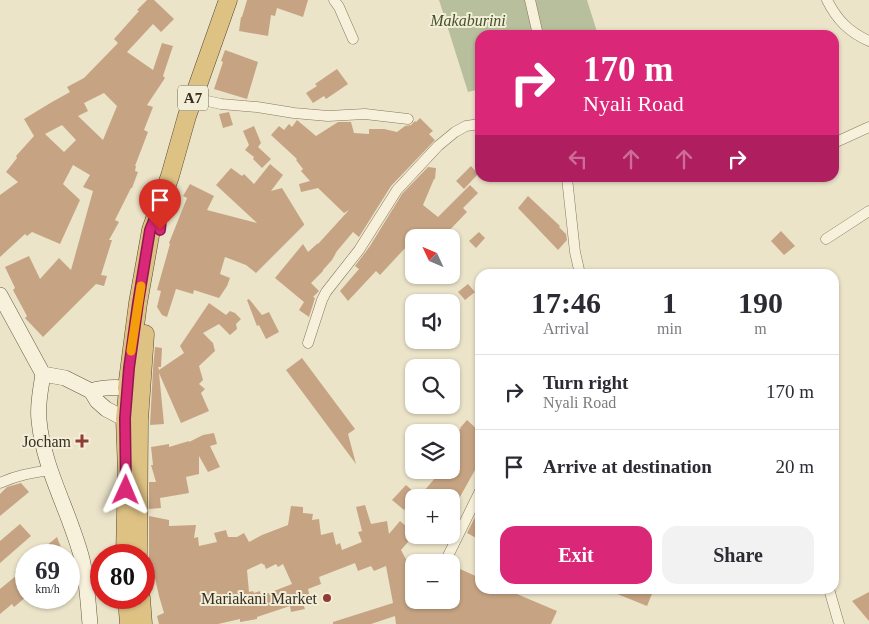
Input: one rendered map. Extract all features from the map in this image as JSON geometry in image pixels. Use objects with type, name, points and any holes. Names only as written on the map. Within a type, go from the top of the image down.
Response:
[{"type":"highway","name":"A7","points":[[125,544],[126,472],[134,389],[146,323],[163,198],[194,98],[228,0]]},
{"type":"highway","name":"A7","points":[[132,419],[138,544]]},
{"type":"highway","points":[[128,609],[129,624]]},
{"type":"highway","points":[[142,609],[143,624]]},
{"type":"main road","points":[[0,296],[42,374],[39,419],[43,444],[50,470],[70,521],[81,558],[90,624]]},
{"type":"main road","points":[[42,374],[65,378],[91,391],[106,409],[132,419]]},
{"type":"main road","points":[[91,391],[102,388],[134,389]]},
{"type":"street","points":[[334,0],[353,38]]},
{"type":"street","points":[[530,0],[537,30]]},
{"type":"street","points":[[827,0],[841,23],[858,36],[869,41]]},
{"type":"street","points":[[194,98],[220,104],[294,113],[328,116],[365,114],[408,119]]},
{"type":"street","points":[[308,343],[326,292],[359,250],[397,190],[438,146],[466,126],[475,125]]},
{"type":"street","points":[[839,141],[869,127]]},
{"type":"street","points":[[567,182],[575,252],[579,269]]},
{"type":"street","points":[[826,238],[869,212]]},
{"type":"street","points":[[0,483],[16,476],[50,470]]},
{"type":"street","points":[[449,554],[475,501]]},
{"type":"street","points":[[830,594],[839,624]]},
{"type":"green space","name":"Makaburini","points":[[439,0],[587,0],[596,30],[475,30],[475,90],[468,92]]},
{"type":"building","points":[[147,0],[154,0],[174,19],[161,32],[153,24],[127,52],[153,70],[162,43],[173,46],[163,76],[165,78],[147,105],[153,107],[144,130],[148,132],[135,166],[135,171],[138,172],[132,188],[115,220],[119,222],[109,240],[112,240],[101,275],[107,276],[104,286],[96,284],[43,337],[25,318],[27,316],[13,290],[15,288],[5,267],[29,256],[40,279],[59,258],[71,270],[93,191],[83,187],[90,175],[73,165],[63,184],[80,200],[60,244],[32,232],[27,236],[25,234],[0,257],[0,195],[18,182],[6,172],[17,158],[16,156],[34,136],[24,119],[70,92],[67,87],[84,78],[118,43],[114,39],[139,11],[137,10]],"holes":[[[104,93],[117,106],[103,140],[78,116],[88,111],[84,103]],[[62,125],[76,140],[64,152],[45,134]]]},
{"type":"building","points":[[247,0],[308,0],[303,17],[277,8],[275,16],[271,15],[268,36],[239,31],[241,17]]},
{"type":"building","points":[[225,50],[258,62],[247,99],[214,89]]},
{"type":"building","points":[[337,69],[348,84],[326,99],[324,96],[313,103],[306,93],[317,86],[315,84]]},
{"type":"building","points":[[229,112],[233,125],[223,128],[219,114]]},
{"type":"building","points":[[420,118],[433,131],[429,134],[435,140],[391,186],[359,237],[353,232],[323,271],[311,283],[319,291],[313,297],[315,298],[309,317],[299,310],[304,302],[275,278],[303,244],[308,252],[318,244],[349,210],[344,213],[318,188],[301,192],[299,184],[310,181],[301,171],[303,169],[297,159],[271,135],[279,126],[284,130],[289,124],[292,127],[297,120],[316,136],[338,122],[351,122],[354,133],[369,134],[369,129],[384,129],[397,132]]},
{"type":"building","points":[[254,126],[261,143],[258,147],[271,159],[262,168],[253,159],[254,157],[245,150],[249,145],[243,131]]},
{"type":"building","points":[[270,164],[283,175],[271,191],[282,188],[304,225],[256,273],[246,265],[225,257],[220,274],[230,278],[219,298],[194,290],[193,294],[176,289],[167,317],[162,315],[157,307],[161,291],[157,290],[169,243],[187,198],[183,196],[190,184],[214,196],[207,210],[257,223],[216,185],[231,168],[242,176],[244,174],[254,184]]},
{"type":"building","points":[[471,166],[475,171],[475,177],[464,189],[456,181]]},
{"type":"building","points":[[428,167],[436,168],[435,179],[423,205],[438,217],[470,185],[478,193],[463,208],[467,212],[451,229],[405,229],[405,248],[380,275],[376,271],[348,301],[340,291],[359,269],[355,266],[370,246],[402,194]]},
{"type":"building","points":[[528,196],[566,234],[567,240],[558,250],[518,208]]},
{"type":"building","points":[[781,231],[795,246],[784,255],[771,241]]},
{"type":"building","points":[[479,232],[485,238],[476,248],[469,241]]},
{"type":"building","points":[[468,284],[475,292],[465,300],[458,292]]},
{"type":"building","points":[[249,299],[262,315],[269,312],[279,332],[266,339],[259,325],[257,326],[247,300]]},
{"type":"building","points":[[209,303],[226,315],[230,311],[241,319],[236,324],[237,329],[230,335],[219,324],[203,333],[213,343],[215,351],[199,366],[203,380],[199,384],[205,389],[201,393],[209,411],[181,423],[159,373],[164,424],[150,425],[155,347],[162,348],[161,367],[158,367],[159,370],[184,353],[180,346]]},
{"type":"building","points":[[302,358],[355,429],[348,434],[356,464],[286,370]]},
{"type":"building","points":[[467,420],[475,427],[475,470],[460,497],[460,489],[426,489],[434,479],[460,479],[461,428]]},
{"type":"building","points":[[214,433],[217,444],[210,446],[220,467],[208,472],[199,456],[199,474],[186,477],[189,493],[160,498],[161,508],[149,509],[149,482],[156,482],[151,465],[153,465],[151,447],[169,444],[169,447]]},
{"type":"building","points":[[21,483],[29,492],[0,516],[0,494],[7,487]]},
{"type":"building","points":[[406,485],[411,489],[405,489],[404,510],[392,500]]},
{"type":"building","points":[[365,505],[371,524],[387,521],[389,534],[400,521],[405,525],[406,544],[401,550],[405,558],[405,609],[460,609],[460,569],[475,576],[475,594],[517,594],[557,611],[551,624],[396,624],[395,616],[371,624],[333,624],[333,622],[393,603],[386,566],[374,571],[371,566],[358,571],[355,563],[319,577],[321,584],[308,589],[311,602],[303,604],[305,609],[291,612],[290,606],[257,617],[257,619],[240,622],[240,619],[218,624],[159,624],[157,616],[164,613],[155,578],[155,544],[149,544],[149,516],[169,520],[169,526],[196,525],[194,538],[198,537],[199,546],[217,542],[214,533],[226,530],[228,537],[237,537],[244,533],[249,542],[288,525],[291,506],[303,507],[303,513],[313,514],[312,520],[319,519],[321,535],[333,532],[336,545],[340,543],[342,550],[362,542],[358,532],[362,531],[356,507]],"holes":[[[262,563],[266,569],[276,564],[278,567],[283,564],[292,584],[261,596],[260,591],[249,592],[247,570]]]},
{"type":"building","points":[[475,517],[475,537],[467,533]]},
{"type":"building","points":[[20,524],[31,536],[22,544],[15,544],[15,550],[0,563],[0,541]]},
{"type":"building","points":[[57,537],[60,544],[48,544]]},
{"type":"building","points":[[15,577],[15,606],[12,604],[0,614],[0,589]]},
{"type":"building","points":[[869,592],[869,621],[852,601]]},
{"type":"building","points":[[617,594],[652,594],[647,606]]},
{"type":"slow traffic","points":[[131,351],[141,286]]},
{"type":"place","name":"Jocham","points":[[82,441]]},
{"type":"place","name":"Mariakani Market","points":[[327,598]]},
{"type":"route","points":[[126,490],[125,418],[129,368],[150,230],[163,198],[160,230]]}]
